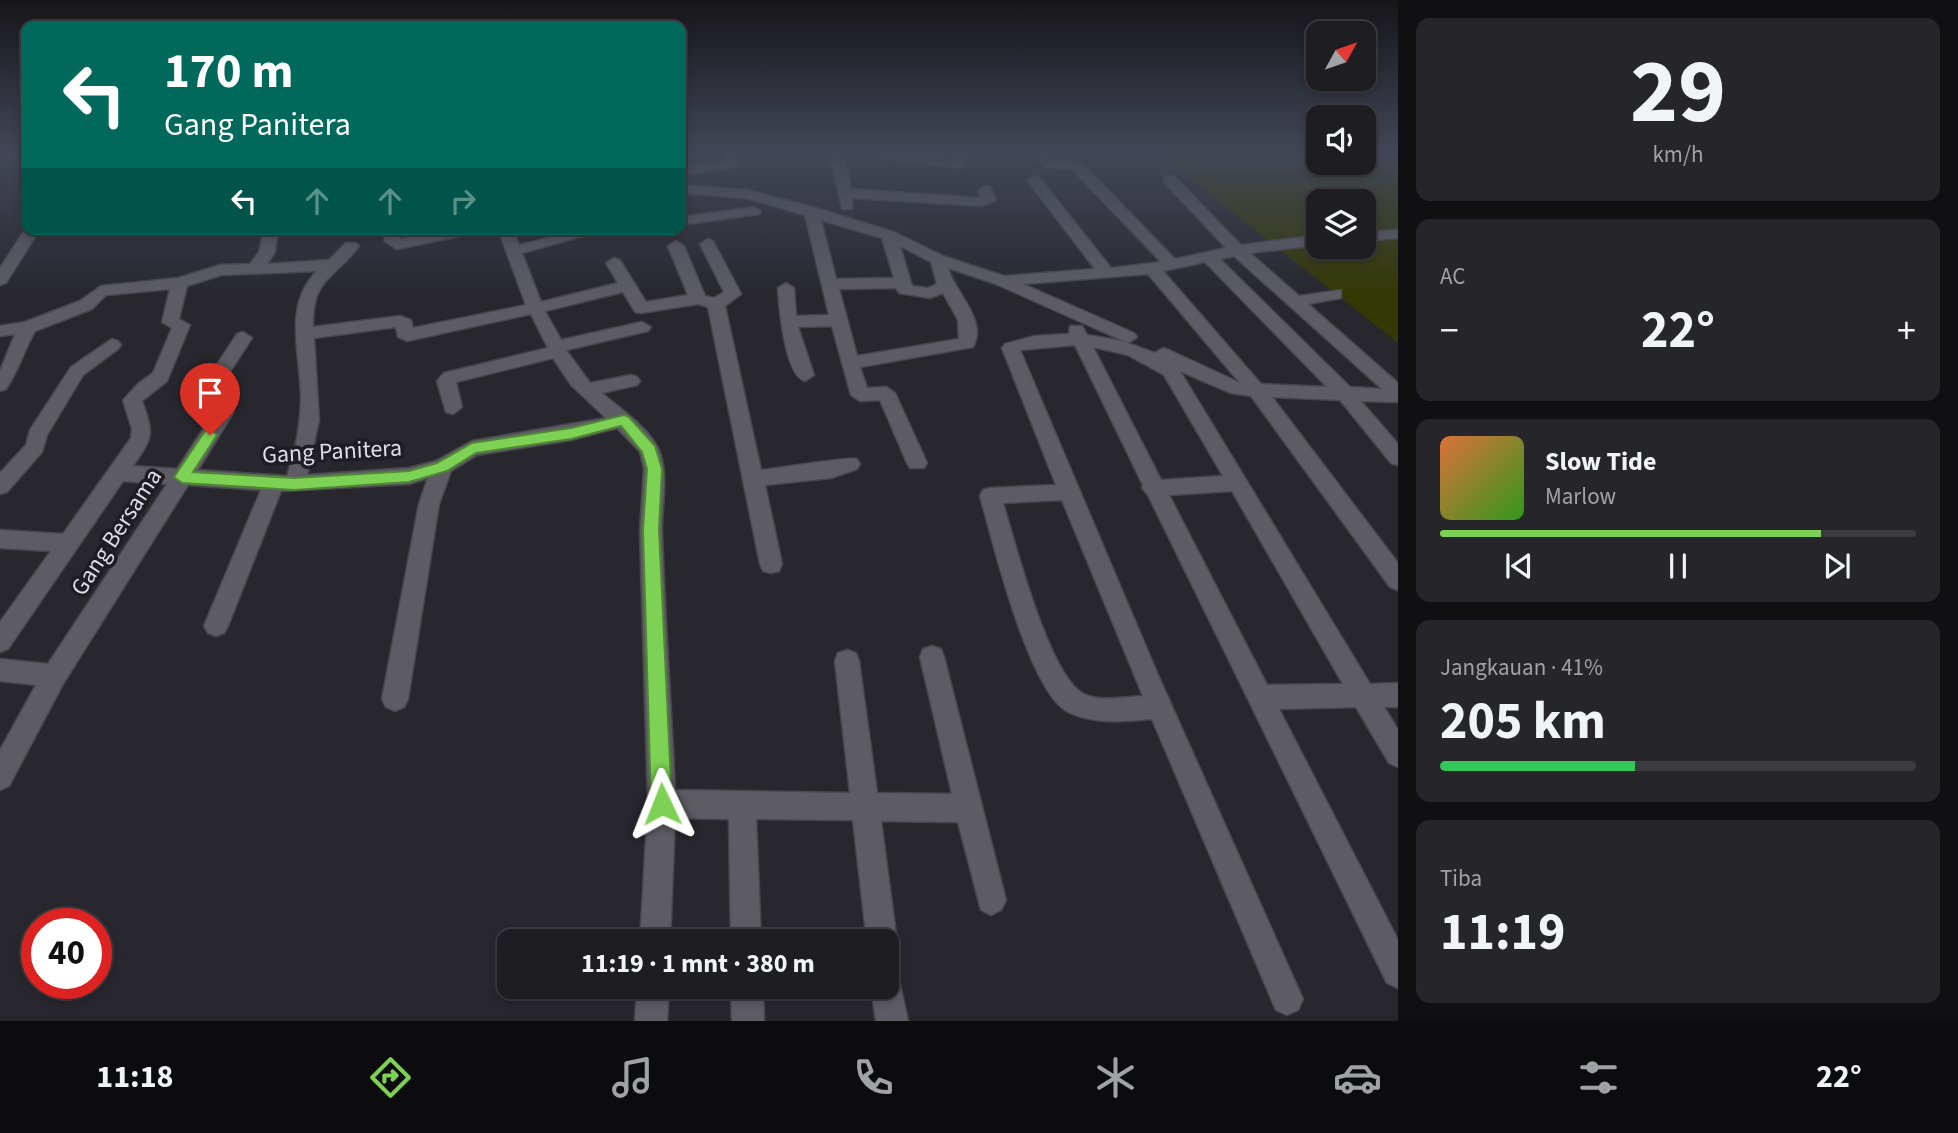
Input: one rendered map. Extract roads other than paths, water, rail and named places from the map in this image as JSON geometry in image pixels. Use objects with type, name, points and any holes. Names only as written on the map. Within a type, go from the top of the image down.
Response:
[{"type":"street","points":[[686,220],[756,217],[749,200]]},
{"type":"street","points":[[768,200],[889,235],[938,259],[1002,281],[1143,344],[1220,383],[1258,392],[1398,395]]},
{"type":"street","points":[[847,200],[849,222]]},
{"type":"street","points":[[947,200],[983,202],[989,200]]},
{"type":"street","points":[[1049,200],[1106,272]]},
{"type":"street","points":[[1109,200],[1171,264]]},
{"type":"street","points":[[1189,200],[1239,250],[1398,395]]},
{"type":"street","points":[[811,211],[860,395],[886,393],[917,463]]},
{"type":"street","points":[[1376,236],[1398,234]]},
{"type":"street","points":[[0,280],[29,235]]},
{"type":"street","points":[[255,269],[267,252],[270,235]]},
{"type":"street","points":[[393,235],[392,241],[397,244],[444,235]]},
{"type":"street","points":[[550,235],[508,240],[535,307],[557,348],[586,390],[624,420],[649,450],[654,469],[651,530],[662,804],[656,929]]},
{"type":"street","points":[[889,235],[901,283],[909,293],[930,293],[946,286]]},
{"type":"street","points":[[1002,281],[1152,270],[1239,250],[1306,242]]},
{"type":"street","points":[[614,263],[640,308],[707,301],[733,294],[708,244]]},
{"type":"street","points":[[216,626],[284,483],[306,453],[310,380],[304,314],[310,292],[318,278],[343,259],[351,246]]},
{"type":"street","points":[[676,246],[707,301],[753,479],[771,564]]},
{"type":"street","points":[[1209,257],[1347,396],[1398,458]]},
{"type":"street","points":[[850,363],[967,343],[969,327],[964,310],[946,286],[938,259]]},
{"type":"street","points":[[0,331],[28,327],[86,305],[104,290],[180,283],[220,270],[332,265]]},
{"type":"street","points":[[1152,270],[1258,392],[1398,580]]},
{"type":"street","points":[[0,641],[143,434],[132,400],[145,387],[161,377],[182,325],[170,321],[180,283]]},
{"type":"street","points":[[830,284],[901,283]]},
{"type":"street","points":[[304,334],[400,321],[405,324],[404,333],[407,335],[461,326],[627,286]]},
{"type":"street","points":[[786,288],[789,322],[805,375]]},
{"type":"street","points":[[1295,302],[1335,295]]},
{"type":"street","points":[[1068,312],[1078,340],[1261,696],[1398,972]]},
{"type":"street","points":[[789,322],[839,320]]},
{"type":"street","points":[[0,385],[11,368],[15,351],[28,327]]},
{"type":"street","points":[[453,407],[446,381],[450,377],[642,327]]},
{"type":"street","name":"Gang Bersama","points":[[0,777],[54,676],[224,413],[197,408],[243,338]]},
{"type":"street","points":[[1287,999],[1158,707],[1011,348],[1018,344],[1078,340],[1116,342],[1171,371],[1398,754]]},
{"type":"street","points":[[0,486],[35,447],[37,436],[77,371],[112,345]]},
{"type":"street","points":[[586,390],[631,381]]},
{"type":"street","name":"Gang Panitera","points":[[117,473],[284,483],[409,476],[442,467],[472,448],[571,433],[624,420]]},
{"type":"street","points":[[753,479],[831,470],[850,464]]},
{"type":"street","points":[[396,699],[429,504],[442,467]]},
{"type":"street","points":[[1153,488],[1239,483]]},
{"type":"street","points":[[1069,492],[990,496],[1046,667],[1073,702],[1098,709],[1158,707]]},
{"type":"street","points":[[0,539],[70,542]]},
{"type":"street","points":[[932,657],[991,900]]},
{"type":"street","points":[[847,661],[880,929]]},
{"type":"street","points":[[0,670],[54,676]]},
{"type":"street","points":[[1261,696],[1398,695]]},
{"type":"street","points":[[662,804],[968,808]]},
{"type":"street","points":[[742,805],[746,929]]},
{"type":"street","points":[[652,1021],[653,999]]},
{"type":"street","points":[[747,999],[748,1021]]},
{"type":"street","points":[[889,999],[892,1021]]}]
